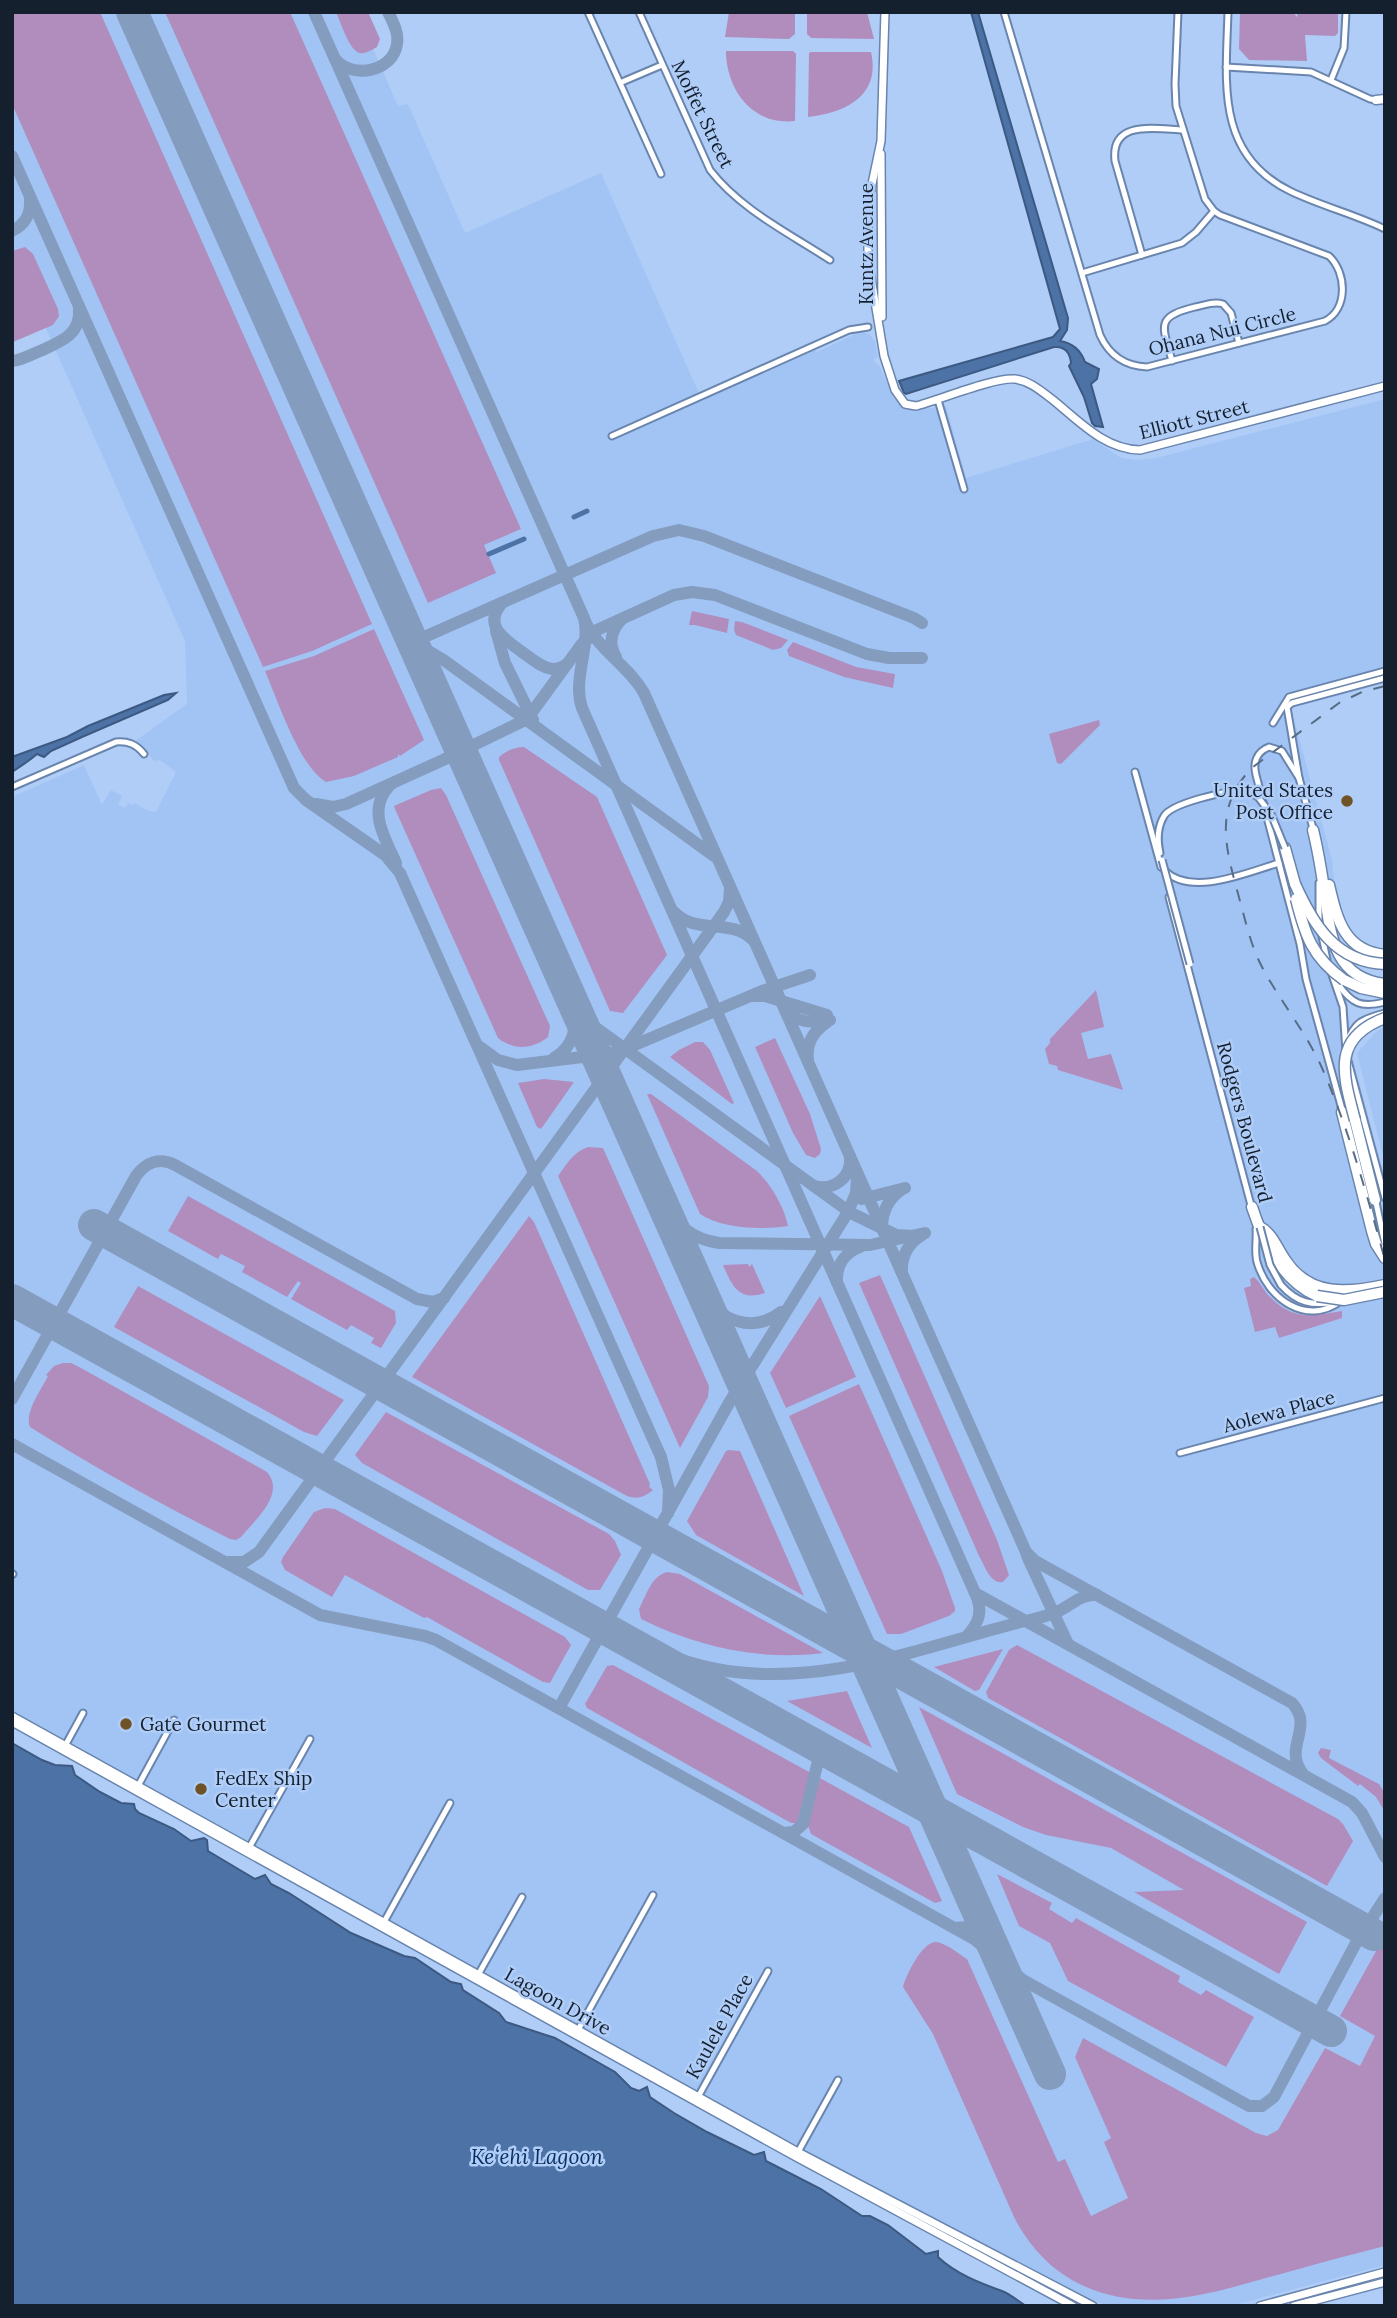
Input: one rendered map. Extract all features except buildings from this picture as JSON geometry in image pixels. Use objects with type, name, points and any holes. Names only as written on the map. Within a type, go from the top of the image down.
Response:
[{"type":"highway","points":[[1313,830],[1339,920],[1352,941],[1368,951],[1385,955]]},
{"type":"highway","points":[[1313,830],[1333,943],[1343,962],[1363,978],[1385,984]]},
{"type":"highway","points":[[1285,848],[1303,928],[1318,956],[1344,980],[1361,988],[1385,993]]},
{"type":"highway","points":[[1294,884],[1309,915],[1333,944],[1360,960],[1385,964]]},
{"type":"highway","points":[[1380,1199],[1355,1120],[1344,1073],[1346,1054],[1358,1033],[1385,1015]]},
{"type":"highway","points":[[1342,1112],[1367,1216],[1376,1244],[1385,1258]]},
{"type":"highway","points":[[1252,1207],[1278,1262],[1303,1289],[1326,1299],[1338,1300],[1358,1298],[1385,1289]]},
{"type":"highway","points":[[1260,1227],[1270,1234],[1292,1269],[1319,1288],[1348,1292],[1385,1289]]},
{"type":"street","points":[[588,12],[661,173]]},
{"type":"street","name":"Moffet Street","points":[[639,12],[710,170],[722,187],[830,260]]},
{"type":"street","name":"Kuntz Avenue","points":[[881,327],[880,146],[885,12]]},
{"type":"street","name":"Ohana Nui Circle","points":[[1003,12],[1100,335],[1111,352],[1121,360],[1140,367],[1172,361],[1325,321],[1338,311],[1342,299],[1340,272],[1335,261],[1326,254],[1226,218],[1214,211]]},
{"type":"street","points":[[1082,273],[1187,240],[1214,211],[1202,192],[1176,106],[1178,12]]},
{"type":"street","points":[[1228,12],[1226,90],[1232,125],[1248,156],[1260,170],[1289,190],[1385,227]]},
{"type":"street","points":[[1331,80],[1343,48],[1346,12]]},
{"type":"street","points":[[622,82],[662,65]]},
{"type":"street","points":[[1226,67],[1311,72],[1382,100]]},
{"type":"street","points":[[1142,255],[1115,161],[1116,145],[1123,135],[1133,130],[1183,130]]},
{"type":"street","name":"Kuntz Avenue","points":[[880,146],[868,203],[868,260],[881,327]]},
{"type":"street","points":[[1172,361],[1164,326],[1168,317],[1176,312],[1216,302],[1223,304],[1231,313],[1239,343]]},
{"type":"street","points":[[612,436],[849,330],[868,327]]},
{"type":"street","name":"Elliott Street","points":[[881,327],[884,356],[900,399],[905,404],[913,406],[1005,380],[1019,380],[1039,389],[1106,442],[1122,448],[1140,450],[1385,386]]},
{"type":"street","points":[[938,400],[964,489]]},
{"type":"street","points":[[1385,671],[1305,696],[1292,703],[1286,711],[1299,779],[1313,830],[1320,880],[1321,938],[1343,1007],[1345,1048],[1380,1199],[1385,1244]]},
{"type":"street","points":[[1273,723],[1289,697],[1305,696],[1385,678]]},
{"type":"street","points":[[12,787],[116,742],[130,743],[144,754]]},
{"type":"street","points":[[1299,779],[1285,755],[1278,749],[1265,748],[1256,758],[1254,768],[1328,1063],[1342,1112],[1380,1199]]},
{"type":"street","name":"Rodgers Boulevard","points":[[1135,772],[1252,1207],[1257,1234],[1255,1256],[1264,1279],[1273,1292],[1292,1307],[1309,1312],[1333,1307],[1341,1300],[1385,1289]]},
{"type":"street","points":[[1285,848],[1267,806],[1258,797],[1242,791],[1216,795],[1172,809],[1164,816],[1157,837],[1270,1265],[1281,1285],[1294,1298],[1309,1304],[1341,1300]]},
{"type":"street","points":[[1161,867],[1170,876],[1205,883],[1279,863]]},
{"type":"street","points":[[1334,979],[1353,1001],[1367,1005],[1385,1002]]},
{"type":"street","points":[[1345,1048],[1355,1026],[1367,1018],[1385,1015]]},
{"type":"street","points":[[1328,1063],[1338,1074],[1352,1076]]},
{"type":"street","points":[[1369,1293],[1385,1297]]},
{"type":"street","name":"Aolewa Place","points":[[1180,1453],[1385,1398]]},
{"type":"street","points":[[64,1748],[83,1713]]},
{"type":"street","name":"Lagoon Drive","points":[[12,1716],[64,1748]]},
{"type":"street","points":[[136,1788],[174,1720]]},
{"type":"street","name":"Lagoon Drive","points":[[12,1722],[64,1748],[1073,2306]]},
{"type":"street","points":[[248,1850],[310,1739]]},
{"type":"street","points":[[383,1925],[450,1803]]},
{"type":"street","points":[[576,2032],[653,1895]]},
{"type":"street","points":[[477,1977],[522,1897]]},
{"type":"street","name":"Kaulele Place","points":[[697,2099],[768,1971]]},
{"type":"street","points":[[797,2155],[838,2080]]},
{"type":"street","name":"Lagoon Drive","points":[[797,2155],[1093,2306]]},
{"type":"street","points":[[1260,2306],[1385,2272]]},
{"type":"street","points":[[1294,2306],[1385,2282]]},
{"type":"shaded area","points":[[12,12],[357,12],[398,106],[408,104],[465,233],[601,173],[702,400],[815,350],[817,352],[864,332],[875,341],[878,357],[874,358],[875,363],[879,365],[899,403],[911,410],[946,406],[966,478],[1093,439],[1121,458],[1156,458],[1385,399],[1385,683],[1291,708],[1332,860],[1353,1060],[1385,1178],[1385,2265],[1230,2306],[1105,2305],[950,2229],[804,2151],[12,1711],[12,797],[84,765],[102,805],[111,790],[122,796],[118,804],[125,808],[128,803],[134,803],[156,812],[176,772],[160,760],[154,761],[135,741],[187,704],[185,641],[12,252]]},
{"type":"shaded area","points":[[12,12],[100,12],[372,624],[312,651],[263,667],[12,104]]},
{"type":"shaded area","points":[[165,12],[290,12],[521,529],[484,545],[496,573],[428,603]]},
{"type":"shaded area","points":[[336,12],[368,12],[380,39],[377,47],[365,53],[356,51],[349,42]]},
{"type":"shaded area","points":[[729,12],[795,12],[795,34],[789,39],[725,37]]},
{"type":"shaded area","points":[[807,12],[867,12],[874,39],[811,38],[807,34]]},
{"type":"shaded area","points":[[1240,12],[1293,12],[1297,17],[1298,12],[1338,12],[1338,33],[1335,36],[1305,35],[1307,61],[1249,60],[1239,49]]},
{"type":"shaded area","points":[[726,51],[793,51],[796,54],[795,121],[766,118],[744,102],[731,79]]},
{"type":"shaded area","points":[[811,52],[871,52],[871,80],[865,91],[847,106],[808,117]]},
{"type":"shaded area","points":[[25,247],[33,254],[59,316],[53,325],[13,342],[12,251]]},
{"type":"shaded area","points":[[692,611],[729,619],[727,633],[689,625]]},
{"type":"shaded area","points":[[735,621],[788,640],[781,648],[773,650],[736,635]]},
{"type":"shaded area","points":[[374,629],[424,740],[400,756],[398,754],[398,757],[354,776],[326,782],[316,774],[298,748],[265,671],[314,656]]},
{"type":"shaded area","points":[[793,642],[856,667],[895,674],[893,688],[844,677],[789,656],[787,650]]},
{"type":"shaded area","points":[[1099,720],[1100,725],[1061,764],[1057,763],[1049,734]]},
{"type":"shaded area","points":[[524,747],[597,797],[667,955],[623,1013],[610,1011],[499,760],[499,757],[508,751]]},
{"type":"shaded area","points":[[441,788],[550,1026],[548,1037],[536,1044],[517,1047],[498,1038],[395,809],[394,806]]},
{"type":"shaded area","points":[[1096,990],[1104,1027],[1081,1033],[1088,1059],[1111,1054],[1123,1090],[1058,1070],[1057,1066],[1049,1064],[1045,1049],[1050,1039]]},
{"type":"shaded area","points":[[1385,1027],[1385,1164],[1357,1053],[1377,1031]]},
{"type":"shaded area","points":[[775,1038],[810,1114],[821,1149],[815,1158],[806,1155],[793,1133],[755,1047]]},
{"type":"shaded area","points":[[695,1042],[703,1042],[710,1050],[734,1103],[670,1057]]},
{"type":"shaded area","points":[[544,1079],[574,1082],[541,1129],[537,1127],[518,1083]]},
{"type":"shaded area","points":[[647,1094],[651,1094],[757,1171],[777,1197],[788,1226],[742,1227],[719,1223],[700,1214]]},
{"type":"shaded area","points":[[588,1147],[603,1148],[709,1386],[708,1397],[680,1448],[558,1176],[574,1155]]},
{"type":"shaded area","points":[[188,1196],[395,1311],[396,1323],[381,1348],[371,1343],[374,1338],[351,1325],[347,1330],[291,1299],[301,1283],[298,1281],[287,1297],[242,1272],[245,1266],[221,1254],[218,1259],[168,1231]]},
{"type":"shaded area","points":[[529,1216],[534,1222],[650,1484],[649,1487],[653,1490],[643,1496],[636,1498],[625,1495],[412,1377]]},
{"type":"shaded area","points":[[748,1264],[749,1267],[752,1264],[765,1293],[743,1294],[733,1285],[723,1265]]},
{"type":"shaded area","points":[[880,1275],[997,1540],[1009,1575],[1003,1582],[991,1577],[979,1556],[859,1283]]},
{"type":"shaded area","points":[[1254,1277],[1268,1295],[1294,1313],[1311,1315],[1342,1311],[1342,1318],[1279,1338],[1275,1327],[1255,1332],[1244,1288],[1251,1286],[1250,1279]]},
{"type":"shaded area","points":[[138,1286],[344,1400],[317,1436],[304,1432],[114,1327]]},
{"type":"shaded area","points":[[820,1296],[856,1377],[786,1408],[770,1373]]},
{"type":"shaded area","points":[[71,1363],[81,1368],[267,1472],[272,1480],[271,1498],[241,1537],[230,1539],[179,1513],[30,1427],[31,1408],[48,1376],[46,1375],[54,1366]]},
{"type":"shaded area","points":[[859,1384],[942,1571],[955,1608],[949,1616],[901,1634],[887,1634],[789,1416]]},
{"type":"shaded area","points":[[386,1412],[609,1534],[621,1555],[600,1590],[588,1590],[362,1463],[355,1455]]},
{"type":"shaded area","points":[[729,1450],[740,1451],[804,1596],[696,1535],[687,1521]]},
{"type":"shaded area","points":[[325,1508],[335,1509],[565,1637],[571,1645],[550,1683],[543,1682],[345,1575],[332,1597],[285,1570],[281,1562],[283,1557],[314,1512]]},
{"type":"shaded area","points":[[661,1574],[680,1574],[823,1653],[776,1655],[729,1650],[684,1637],[641,1619],[639,1609],[650,1587]]},
{"type":"shaded area","points":[[1017,1645],[1338,1819],[1353,1841],[1327,1886],[988,1698],[986,1692],[1009,1650]]},
{"type":"shaded area","points":[[1003,1649],[979,1690],[975,1691],[934,1667]]},
{"type":"shaded area","points":[[613,1665],[811,1773],[797,1823],[791,1823],[587,1708],[585,1704],[607,1666]]},
{"type":"shaded area","points":[[847,1691],[872,1748],[787,1701]]},
{"type":"shaded area","points":[[919,1707],[1307,1922],[1279,1974],[1134,1892],[1184,1890],[1111,1848],[1046,1835],[1023,1827],[957,1794]]},
{"type":"shaded area","points":[[1321,1748],[1331,1750],[1329,1758],[1379,1784],[1385,1794],[1385,1812],[1376,1797],[1321,1758],[1318,1753]]},
{"type":"shaded area","points":[[818,1777],[909,1827],[942,1901],[935,1903],[811,1834],[807,1823]]},
{"type":"shaded area","points":[[997,1874],[1052,1903],[1049,1909],[1072,1923],[1076,1918],[1180,1976],[1178,1982],[1201,1995],[1206,1990],[1254,2017],[1226,2067],[1068,1981],[1050,1943],[1019,1926]]},
{"type":"shaded area","points":[[1385,1935],[1385,2246],[1225,2289],[1171,2299],[1143,2300],[1092,2289],[1069,2278],[1048,2263],[1014,2217],[933,2034],[903,1987],[915,1960],[931,1943],[944,1944],[967,1959],[1058,2162],[1065,2159],[1091,2216],[1128,2198],[1104,2142],[1111,2138],[1075,2057],[1083,2038],[1256,2133],[1267,2136],[1278,2130],[1325,2048],[1360,2066],[1375,2036],[1340,2016]]},
{"type":"water","points":[[971,12],[978,12],[1068,318],[1067,330],[1060,341],[1073,346],[1085,362],[1099,369],[1097,379],[1091,384],[1103,427],[1092,423],[1084,397],[1069,366],[1069,356],[1061,348],[1054,347],[906,394],[899,381],[1053,337],[1060,329]]},
{"type":"water","points":[[176,693],[168,700],[51,751],[44,757],[37,754],[12,772],[12,757],[67,737],[164,695]]},
{"type":"water","name":"Keʻehi Lagoon","points":[[12,1743],[55,1765],[72,1766],[75,1775],[100,1792],[121,1803],[134,1804],[139,1813],[174,1829],[191,1841],[204,1838],[207,1840],[208,1851],[255,1879],[265,1875],[271,1884],[351,1933],[404,1956],[415,1958],[451,1982],[461,1984],[463,1990],[499,2013],[506,2022],[555,2038],[615,2072],[631,2088],[639,2091],[647,2087],[650,2097],[674,2113],[754,2155],[764,2152],[766,2161],[821,2189],[862,2216],[870,2216],[888,2225],[926,2254],[938,2251],[938,2257],[960,2273],[1005,2292],[1026,2306],[12,2306]]},
{"type":"waterway","points":[[574,517],[587,511]]},
{"type":"waterway","points":[[489,554],[524,539]]},
{"type":"taxiway","points":[[314,12],[584,618],[586,629],[579,686],[582,708],[975,1593],[1352,1802],[1362,1813],[1385,1857]]},
{"type":"taxiway","points":[[336,60],[343,66],[362,71],[371,70],[388,61],[397,44],[395,28],[388,12]]},
{"type":"taxiway","points":[[12,156],[294,788],[306,800],[385,855],[400,873],[661,1457],[669,1490],[668,1513]]},
{"type":"taxiway","points":[[12,231],[27,218],[30,199]]},
{"type":"taxiway","points":[[12,361],[40,351],[68,336],[77,325],[79,309]]},
{"type":"taxiway","points":[[413,642],[653,536],[679,530],[704,536],[922,623]]},
{"type":"taxiway","points":[[316,804],[333,807],[346,804],[523,721],[581,645],[597,630],[674,595],[692,592],[715,595],[867,654],[889,658],[922,658]]},
{"type":"taxiway","points":[[502,603],[494,619],[503,637],[544,666],[556,669],[567,664]]},
{"type":"taxiway","points":[[616,657],[612,638],[621,620]]},
{"type":"taxiway","points":[[585,621],[598,641],[638,683],[644,693],[1026,1552],[1035,1561],[1292,1703],[1300,1721],[1296,1755],[1297,1764],[1303,1774]]},
{"type":"taxiway","points":[[496,631],[505,663],[533,720]]},
{"type":"taxiway","points":[[413,642],[445,661],[714,856]]},
{"type":"taxiway","points":[[391,784],[384,793],[378,813],[396,863]]},
{"type":"taxiway","points":[[228,1562],[244,1562],[259,1552],[724,912],[729,902],[730,888]]},
{"type":"taxiway","points":[[674,912],[693,923],[735,929],[753,940]]},
{"type":"taxiway","points":[[480,1047],[498,1060],[517,1065],[618,1052],[762,991],[810,975]]},
{"type":"taxiway","points":[[753,996],[765,996],[827,1015]]},
{"type":"taxiway","points":[[571,998],[582,1015],[595,1027],[851,1213],[896,1235],[914,1236]]},
{"type":"taxiway","points":[[554,1058],[566,1048],[573,1035],[573,1005]]},
{"type":"taxiway","points":[[785,1010],[795,1018],[806,1021],[830,1020]]},
{"type":"taxiway","points":[[808,1060],[808,1048],[812,1038],[827,1022]]},
{"type":"taxiway","points":[[814,1186],[828,1187],[840,1181],[848,1171],[850,1157]]},
{"type":"taxiway","points":[[12,1399],[136,1176],[144,1167],[154,1162],[164,1161],[175,1165],[417,1299],[433,1302],[444,1298]]},
{"type":"taxiway","points":[[559,1708],[729,1403],[848,1212],[856,1193],[857,1176]]},
{"type":"taxiway","points":[[862,1199],[905,1188]]},
{"type":"taxiway","points":[[882,1228],[887,1206],[901,1190]]},
{"type":"taxiway","points":[[661,1200],[685,1229],[700,1238],[719,1243],[870,1245],[925,1233]]},
{"type":"taxiway","points":[[902,1272],[906,1251],[922,1235]]},
{"type":"taxiway","points":[[837,1282],[838,1270],[843,1260],[862,1246]]},
{"type":"taxiway","points":[[703,1293],[718,1311],[738,1321],[759,1322],[781,1312]]},
{"type":"taxiway","points":[[12,1444],[320,1615],[436,1640],[974,1939],[1023,1980],[1249,2106],[1262,2106],[1274,2097],[1356,1943],[1385,1898]]},
{"type":"taxiway","points":[[1027,1556],[1068,1644]]},
{"type":"taxiway","points":[[967,1636],[979,1616],[975,1593]]},
{"type":"taxiway","points":[[615,1634],[677,1659],[716,1669],[754,1674],[791,1674],[829,1670],[903,1655],[1048,1615],[1081,1598],[1097,1595]]},
{"type":"taxiway","points":[[783,1833],[794,1832],[803,1824],[821,1748]]},
{"type":"taxiway","points":[[955,1928],[968,1927],[976,1918],[965,1883]]},
{"type":"runway","points":[[132,12],[1050,2074]]},
{"type":"runway","points":[[94,1225],[1374,1935]]},
{"type":"runway","points":[[12,1300],[1331,2031]]},
{"type":"railway","points":[[1385,686],[1362,692],[1339,703],[1253,767],[1231,798],[1226,831],[1231,865],[1255,951],[1269,980],[1308,1042],[1332,1091],[1385,1260]]},
{"type":"place","name":"United States Post Office","points":[[1347,801]]},
{"type":"place","name":"Gate Gourmet","points":[[126,1724]]},
{"type":"place","name":"FedEx Ship Center","points":[[201,1789]]}]
